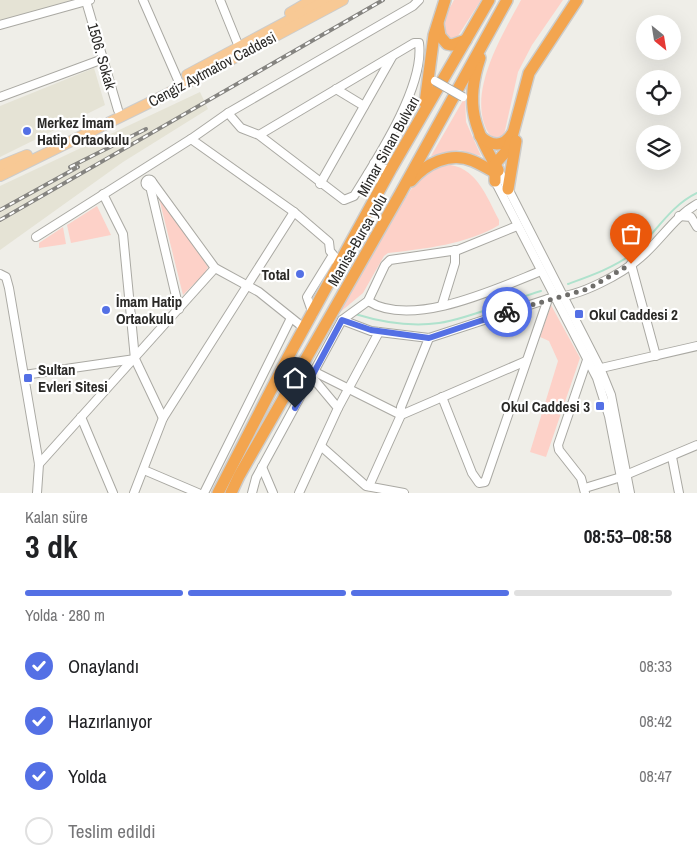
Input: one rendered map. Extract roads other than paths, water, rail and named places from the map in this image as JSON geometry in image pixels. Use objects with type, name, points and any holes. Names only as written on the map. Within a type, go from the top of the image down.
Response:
[{"type":"highway","points":[[423,112],[438,17],[444,0]]},
{"type":"highway","name":"Mimar Sinan Bulvarı","points":[[218,493],[304,328],[391,169],[489,0]]},
{"type":"highway","name":"Manisa-Bursa yolu","points":[[231,493],[507,0]]},
{"type":"highway","points":[[493,171],[507,162],[528,73],[577,0]]},
{"type":"highway","points":[[438,17],[440,36],[446,44],[452,45],[466,40]]},
{"type":"highway","points":[[490,30],[477,69],[472,100],[479,135],[493,171]]},
{"type":"highway","points":[[479,135],[489,144],[496,145],[508,140],[516,127]]},
{"type":"highway","points":[[508,189],[516,145],[516,127]]},
{"type":"highway","points":[[400,194],[425,168],[442,160],[458,157],[493,171]]},
{"type":"main road","name":"Cengiz Aytmatov Caddesi","points":[[0,176],[163,96],[343,0]]},
{"type":"main road","name":"Cengiz Aytmatov Caddesi","points":[[0,166],[178,80],[320,1]]},
{"type":"main road","points":[[253,39],[300,3],[320,1]]},
{"type":"street","points":[[143,0],[178,80]]},
{"type":"street","points":[[220,0],[239,47]]},
{"type":"street","points":[[36,237],[102,194],[140,173],[228,113],[413,6],[418,0]]},
{"type":"street","points":[[0,25],[88,1]]},
{"type":"street","name":"1506. Sokak","points":[[88,1],[118,110]]},
{"type":"street","points":[[228,113],[242,128],[259,135],[320,184],[344,200],[354,196],[368,174],[414,86],[420,54],[419,43],[414,43],[393,55],[259,135]]},
{"type":"street","points":[[320,184],[393,55]]},
{"type":"street","points":[[0,98],[103,59]]},
{"type":"street","points":[[435,81],[464,97]]},
{"type":"street","points":[[336,89],[364,106]]},
{"type":"street","points":[[191,139],[294,212],[329,242],[330,251],[340,263]]},
{"type":"street","points":[[374,163],[382,169],[391,169]]},
{"type":"street","points":[[493,171],[508,189],[564,297],[596,369],[623,476],[630,493]]},
{"type":"street","points":[[493,171],[541,271],[551,298],[587,360],[596,369]]},
{"type":"street","points":[[140,173],[150,183],[215,268],[248,286],[304,328]]},
{"type":"street","points":[[368,174],[375,176],[384,184]]},
{"type":"street","points":[[150,183],[179,308]]},
{"type":"street","points":[[102,194],[123,234],[135,359],[163,418]]},
{"type":"street","points":[[342,320],[379,332],[429,338],[551,298],[564,297],[588,289],[640,258],[680,216],[697,204]]},
{"type":"street","points":[[134,493],[163,418],[294,212]]},
{"type":"street","points":[[680,216],[691,217],[697,227]]},
{"type":"street","points":[[252,493],[262,467],[342,320],[368,302],[384,265],[390,260],[455,250],[518,226]]},
{"type":"street","points":[[442,305],[455,263],[455,250]]},
{"type":"street","points":[[631,264],[656,356]]},
{"type":"street","points":[[39,464],[215,268]]},
{"type":"street","points":[[368,302],[376,306],[395,310],[442,305],[464,300],[541,271]]},
{"type":"street","points":[[0,274],[6,277],[9,288],[24,375],[39,464],[37,493]]},
{"type":"street","points":[[442,397],[472,473],[479,483],[484,482],[526,361],[551,298]]},
{"type":"street","points":[[204,493],[291,318]]},
{"type":"street","points":[[299,493],[338,408],[379,332]]},
{"type":"street","points":[[369,486],[401,415],[401,406],[429,338]]},
{"type":"street","points":[[596,369],[697,346]]},
{"type":"street","points":[[24,375],[135,359]]},
{"type":"street","points":[[587,360],[558,445],[559,450],[581,478],[585,490],[672,457],[697,445]]},
{"type":"street","points":[[401,415],[526,361]]},
{"type":"street","points":[[313,375],[349,389],[401,415]]},
{"type":"street","points":[[313,375],[338,408]]},
{"type":"street","points":[[81,417],[113,493]]},
{"type":"street","points":[[322,446],[369,486],[404,493]]},
{"type":"street","points":[[672,457],[680,493]]},
{"type":"street","points":[[262,467],[272,493]]},
{"type":"street","points":[[144,470],[198,493]]},
{"type":"street","points":[[623,476],[624,493]]},
{"type":"waterway","points":[[568,284],[609,268],[625,259],[640,246],[670,213],[697,193]]},
{"type":"waterway","points":[[355,314],[396,323],[439,323],[476,313],[541,291]]},
{"type":"railway","points":[[0,220],[383,0]]},
{"type":"railway","points":[[70,167],[146,129]]},
{"type":"railway","points":[[0,210],[78,167]]},
{"type":"place","name":"Merkez İmam Hatip Ortaokulu","points":[[27,131]]},
{"type":"place","name":"Total","points":[[300,274]]},
{"type":"place","name":"İmam Hatip Ortaokulu","points":[[106,310]]},
{"type":"place","name":"Okul Caddesi 2","points":[[579,314]]},
{"type":"place","name":"Sultan Evleri Sitesi","points":[[28,378]]},
{"type":"place","name":"Okul Caddesi 3","points":[[600,406]]}]
